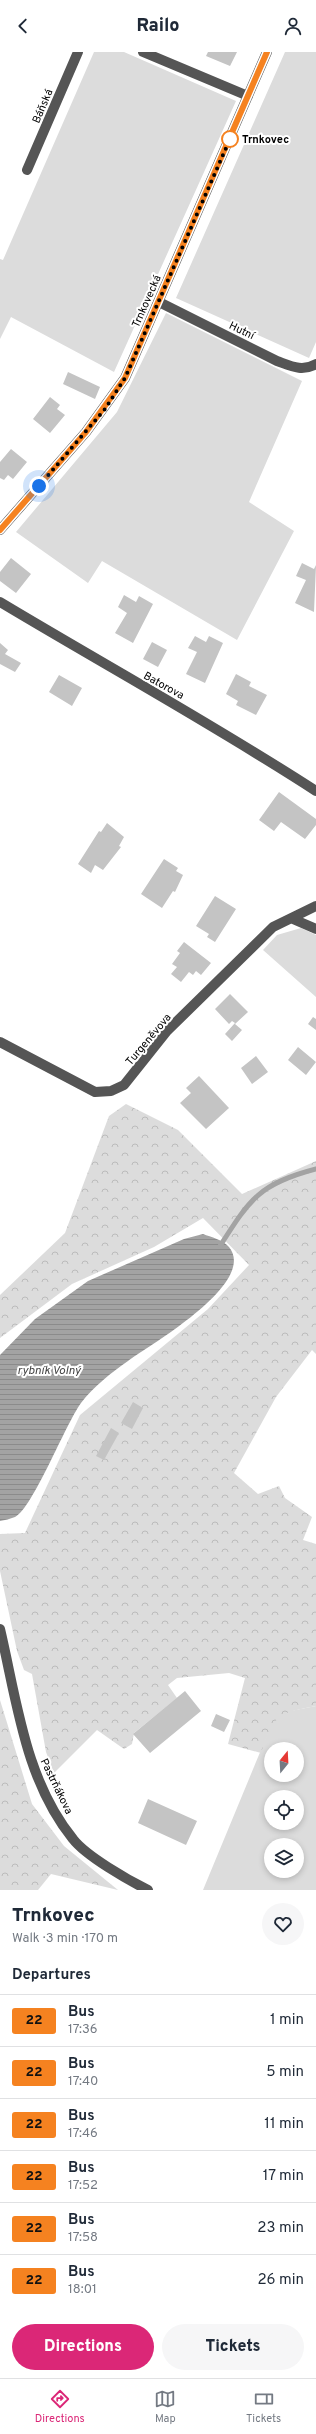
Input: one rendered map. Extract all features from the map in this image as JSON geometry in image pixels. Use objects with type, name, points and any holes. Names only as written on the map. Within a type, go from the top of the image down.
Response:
[{"type":"street","name":"Báňská","points":[[27,170],[78,52]]},
{"type":"street","points":[[143,52],[248,96]]},
{"type":"street","name":"Trnkovecká","points":[[0,530],[86,432],[118,389],[159,302],[267,52]]},
{"type":"street","name":"Hutní","points":[[159,302],[277,361],[297,368],[309,368],[316,364]]},
{"type":"street","name":"Batorova","points":[[0,602],[131,680],[234,738],[316,792]]},
{"type":"street","name":"Turgeněvova","points":[[0,1042],[95,1092],[106,1093],[118,1089],[130,1080],[167,1031],[273,927],[293,919],[316,906]]},
{"type":"street","points":[[293,919],[316,929]]},
{"type":"street","name":"Pastrňákova","points":[[0,1629],[33,1769],[54,1812],[74,1841],[101,1862],[148,1890]]},
{"type":"green space","points":[[94,52],[124,52],[236,101],[114,372],[11,317],[0,339],[0,259],[3,260]]},
{"type":"green space","points":[[285,52],[316,52],[316,342],[309,358],[176,298]]},
{"type":"green space","points":[[166,313],[302,381],[249,502],[294,531],[237,640],[102,561],[88,583],[16,532],[117,412]]},
{"type":"green space","points":[[301,928],[316,935],[316,997],[263,950],[277,935]]},
{"type":"green space","points":[[126,1104],[178,1130],[242,1194],[316,1161],[316,1354],[312,1350],[276,1397],[234,1473],[258,1494],[279,1486],[285,1498],[312,1517],[303,1540],[316,1544],[316,1706],[292,1711],[279,1718],[270,1730],[264,1742],[261,1753],[228,1744],[245,1678],[229,1673],[177,1678],[168,1685],[177,1698],[134,1733],[132,1744],[124,1749],[97,1730],[54,1773],[46,1752],[32,1674],[24,1670],[17,1651],[0,1571],[0,1534],[25,1533],[80,1415],[208,1309],[249,1265],[203,1218],[154,1247],[72,1284],[0,1338],[0,1295],[65,1233],[109,1116]]},
{"type":"green space","points":[[0,1700],[32,1804],[64,1846],[118,1890],[51,1874],[38,1890],[0,1890]]},
{"type":"green space","points":[[316,1706],[316,1890],[203,1890],[264,1743],[264,1782],[304,1782],[304,1742],[264,1742],[273,1721],[285,1712]]},
{"type":"water","name":"rybník Volný","points":[[203,1234],[220,1241],[229,1247],[234,1262],[229,1278],[216,1295],[198,1312],[115,1370],[91,1391],[74,1414],[31,1498],[15,1517],[0,1521],[0,1355],[35,1319],[88,1281],[184,1239]]},
{"type":"building","points":[[208,52],[237,52],[230,66],[206,56]]},
{"type":"building","points":[[68,372],[100,387],[95,399],[63,384]]},
{"type":"building","points":[[50,397],[60,405],[57,409],[65,415],[50,433],[33,419]]},
{"type":"building","points":[[11,449],[27,462],[13,479],[8,475],[4,480],[0,478],[0,462]]},
{"type":"building","points":[[11,558],[31,574],[16,593],[0,581],[0,572]]},
{"type":"building","points":[[302,563],[314,569],[316,565],[314,612],[295,603],[306,580],[296,576]]},
{"type":"building","points":[[124,595],[136,602],[139,596],[153,604],[133,643],[115,633],[127,613],[118,607]]},
{"type":"building","points":[[195,636],[206,642],[209,636],[223,643],[205,683],[186,674],[197,652],[188,648]]},
{"type":"building","points":[[152,642],[167,650],[158,667],[143,659]]},
{"type":"building","points":[[0,643],[8,650],[5,654],[21,663],[15,672],[0,664]]},
{"type":"building","points":[[236,674],[251,682],[249,686],[267,695],[256,715],[236,705],[238,701],[226,694]]},
{"type":"building","points":[[59,675],[82,688],[72,706],[49,692]]},
{"type":"building","points":[[279,792],[316,819],[316,825],[305,839],[281,822],[274,831],[259,820]]},
{"type":"building","points":[[107,823],[124,837],[119,846],[121,847],[103,870],[95,865],[91,873],[78,864],[99,831],[101,832]]},
{"type":"building","points":[[164,859],[178,868],[176,871],[183,875],[175,892],[173,891],[162,908],[141,894]]},
{"type":"building","points":[[215,896],[236,909],[215,942],[207,937],[209,934],[196,926]]},
{"type":"building","points":[[184,942],[211,963],[201,975],[196,971],[193,975],[189,972],[181,982],[171,974],[177,967],[172,964],[180,953],[177,951]]},
{"type":"building","points":[[230,994],[248,1012],[235,1024],[242,1030],[232,1041],[225,1034],[235,1023],[232,1021],[229,1024],[215,1009]]},
{"type":"building","points":[[313,1017],[316,1019],[316,1030],[308,1024]]},
{"type":"building","points":[[298,1047],[316,1062],[306,1075],[288,1060]]},
{"type":"building","points":[[256,1056],[268,1072],[252,1084],[241,1068]]},
{"type":"building","points":[[199,1076],[229,1108],[206,1129],[180,1103],[191,1093],[186,1088]]},
{"type":"building","points":[[133,1402],[143,1408],[132,1429],[121,1423]]},
{"type":"building","points":[[111,1428],[119,1433],[104,1460],[96,1456]]},
{"type":"building","points":[[185,1691],[201,1711],[150,1753],[133,1734]]},
{"type":"building","points":[[216,1714],[230,1720],[224,1732],[211,1726]]},
{"type":"building","points":[[148,1799],[197,1821],[186,1845],[138,1823]]},
{"type":"waterway","points":[[220,1246],[240,1216],[258,1196],[268,1188],[281,1181],[316,1169]]},
{"type":"bus line","name":"22","points":[[0,530],[105,409],[125,378],[186,241],[267,52]]},
{"type":"place","name":"Trnkovec","points":[[230,139]]},
{"type":"route","points":[[39,486],[105,409],[125,378],[230,139]]}]
